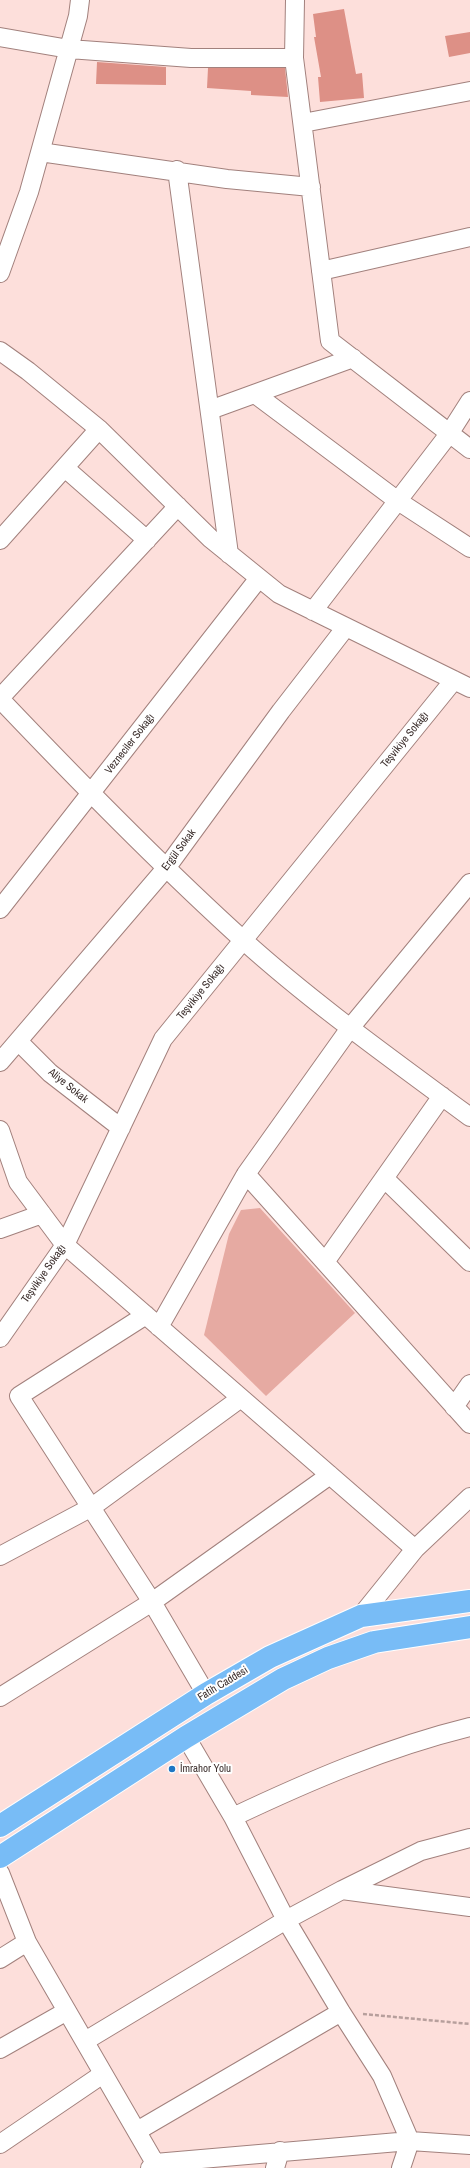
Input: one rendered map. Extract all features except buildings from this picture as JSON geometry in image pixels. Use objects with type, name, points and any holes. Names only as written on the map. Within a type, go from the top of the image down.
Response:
[{"type":"main road","name":"Fatih Caddesi","points":[[0,1826],[206,1694],[270,1657],[361,1616],[470,1601]]},
{"type":"main road","points":[[0,1857],[186,1738],[283,1679],[328,1658],[374,1642],[470,1627]]},
{"type":"main road","points":[[73,1778],[88,1801]]},
{"type":"street","points":[[0,273],[29,192],[78,16],[80,0]]},
{"type":"street","points":[[295,0],[294,58],[330,341],[448,434],[470,449]]},
{"type":"street","points":[[0,37],[69,49],[191,58],[294,58]]},
{"type":"street","points":[[303,123],[470,91]]},
{"type":"street","points":[[40,152],[177,170],[227,179],[311,187]]},
{"type":"street","points":[[177,170],[229,554]]},
{"type":"street","points":[[322,271],[470,238]]},
{"type":"street","points":[[0,352],[28,371],[99,429],[229,554],[279,594],[470,688]]},
{"type":"street","points":[[210,410],[353,358]]},
{"type":"street","points":[[255,394],[398,501],[470,548]]},
{"type":"street","points":[[313,611],[398,501],[448,434],[470,401]]},
{"type":"street","points":[[0,540],[99,429]]},
{"type":"street","points":[[65,468],[147,540]]},
{"type":"street","points":[[178,506],[0,698],[90,794],[243,940],[350,1028],[470,1117]]},
{"type":"street","name":"Vezneciler Sokağı","points":[[0,909],[260,578]]},
{"type":"street","name":"Ergül Sokak","points":[[0,1062],[167,867],[281,711],[346,627]]},
{"type":"street","name":"Teşvikiye Sokağı","points":[[0,1338],[65,1245],[163,1039],[454,680]]},
{"type":"street","points":[[206,1694],[152,1602],[92,1507],[58,1459],[19,1396],[153,1321],[246,1174],[350,1028],[470,883]]},
{"type":"street","name":"Aliye Sokak","points":[[18,1041],[50,1073],[121,1128]]},
{"type":"street","points":[[325,1262],[442,1096]]},
{"type":"street","points":[[0,1130],[18,1182],[65,1245],[415,1549]]},
{"type":"street","points":[[246,1174],[470,1424]]},
{"type":"street","points":[[384,1178],[470,1262]]},
{"type":"street","points":[[0,1229],[42,1214]]},
{"type":"street","points":[[454,1407],[470,1384]]},
{"type":"street","points":[[0,1556],[92,1507],[241,1398]]},
{"type":"street","points":[[0,1697],[152,1602],[330,1475]]},
{"type":"street","points":[[361,1616],[415,1549],[470,1497]]},
{"type":"street","points":[[233,1817],[293,1788],[428,1737],[470,1727]]},
{"type":"street","points":[[186,1738],[233,1817],[286,1920],[341,2012],[382,2076],[410,2141],[401,2168]]},
{"type":"street","points":[[86,2041],[286,1920],[342,1890],[421,1851],[470,1838]]},
{"type":"street","points":[[0,1874],[27,1942],[137,2131],[153,2166],[278,2160],[410,2141],[470,2145]]},
{"type":"street","points":[[342,1890],[470,1908]]},
{"type":"street","points":[[0,1959],[27,1942]]},
{"type":"street","points":[[0,2049],[67,2011]]},
{"type":"street","points":[[137,2131],[341,2012]]},
{"type":"street","points":[[0,2144],[103,2074]]},
{"type":"path","points":[[341,2012],[470,2024]]},
{"type":"shaded area","points":[[260,1208],[355,1313],[266,1396],[204,1335],[229,1234],[241,1210]]},
{"type":"place","name":"İmrahor Yolu","points":[[172,1769]]}]
